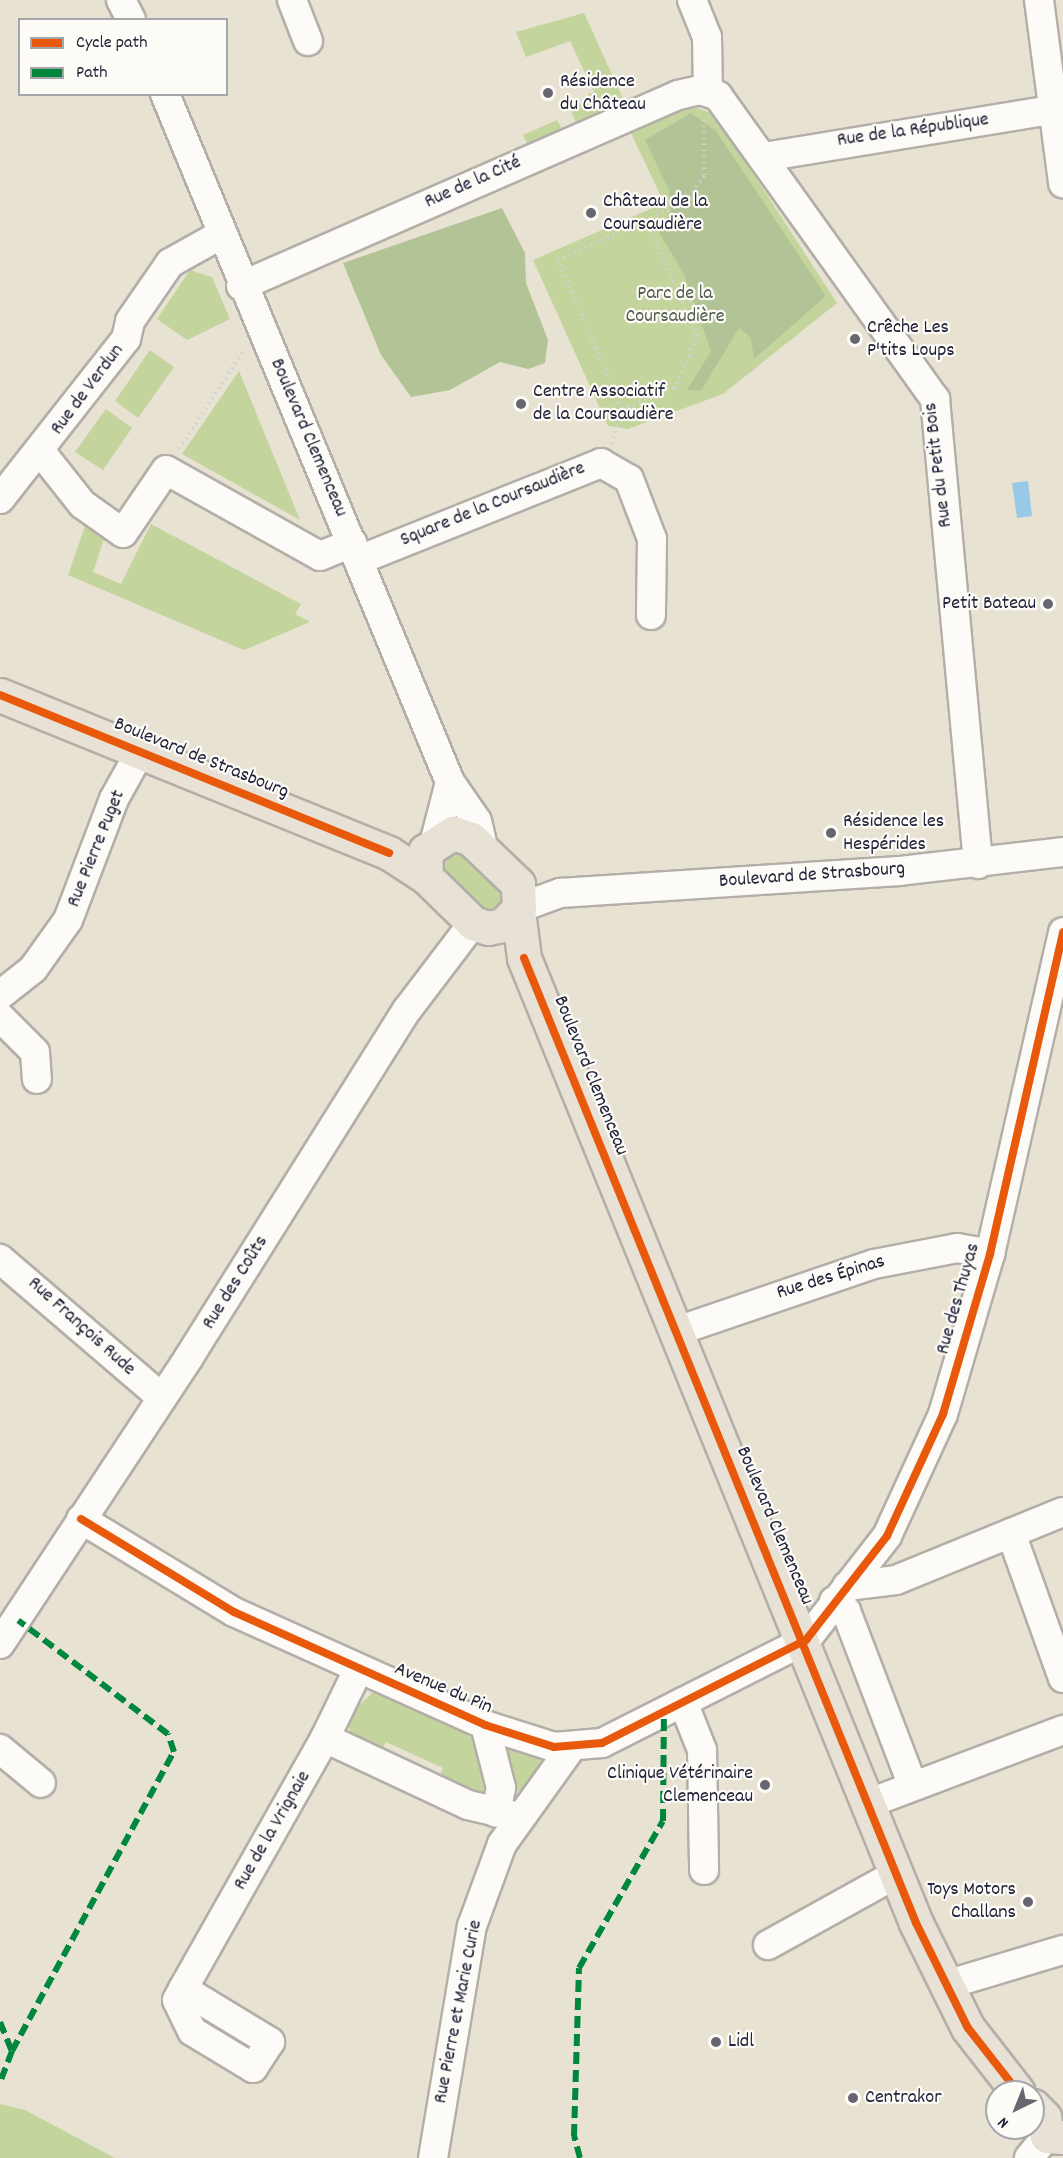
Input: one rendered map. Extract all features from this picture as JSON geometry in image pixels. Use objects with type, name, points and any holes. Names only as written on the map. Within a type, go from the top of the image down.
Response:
[{"type":"main road","name":"Boulevard de Strasbourg","points":[[0,695],[389,853],[426,877],[480,926]]},
{"type":"main road","points":[[389,853],[461,834],[511,875]]},
{"type":"main road","points":[[426,877],[421,860],[433,842]]},
{"type":"main road","name":"Boulevard Clemenceau","points":[[511,875],[522,893],[518,910],[524,958],[806,1640],[867,1804],[946,1985],[968,2028],[1009,2080]]},
{"type":"main road","points":[[480,926],[503,925],[518,910]]},
{"type":"main road","name":"Boulevard Clemenceau","points":[[480,926],[524,958]]},
{"type":"street","points":[[121,0],[130,18]]},
{"type":"street","points":[[292,0],[308,40]]},
{"type":"street","points":[[692,0],[707,37],[708,92]]},
{"type":"street","points":[[1039,0],[1057,109],[1063,183]]},
{"type":"street","name":"Rue de la Cité","points":[[242,286],[678,95],[708,92]]},
{"type":"street","name":"Rue du Petit Bois","points":[[708,92],[726,104],[935,399],[978,864]]},
{"type":"street","name":"Boulevard Clemenceau","points":[[166,96],[242,286],[450,782],[477,820],[484,851]]},
{"type":"street","name":"Rue de la République","points":[[764,157],[1057,109]]},
{"type":"street","name":"Rue de Verdun","points":[[0,499],[41,452],[126,339],[130,321],[170,263],[222,234]]},
{"type":"street","points":[[41,452],[82,504],[123,533],[166,470]]},
{"type":"street","name":"Square de la Coursaudière","points":[[166,470],[320,556],[355,551],[602,463],[629,479],[652,539],[651,615]]},
{"type":"street","name":"Rue Pierre Puget","points":[[0,995],[33,969],[68,920],[114,799],[140,752]]},
{"type":"street","points":[[433,842],[450,782]]},
{"type":"street","name":"Boulevard de Strasbourg","points":[[518,910],[561,893],[978,864],[1063,852]]},
{"type":"street","name":"Boulevard de Strasbourg","points":[[511,875],[561,893]]},
{"type":"street","name":"Rue des Coûts","points":[[0,1644],[407,1010],[480,926]]},
{"type":"street","name":"Rue des Thuyas","points":[[806,1640],[887,1536],[943,1414],[990,1254],[1063,932]]},
{"type":"street","points":[[0,1017],[35,1052],[37,1079]]},
{"type":"street","name":"Rue des Épinas","points":[[677,1330],[874,1264],[957,1248],[990,1254]]},
{"type":"street","name":"Rue François Rude","points":[[0,1259],[160,1396]]},
{"type":"street","points":[[913,1786],[840,1594],[896,1580],[1063,1512]]},
{"type":"street","name":"Avenue du Pin","points":[[81,1519],[197,1594],[358,1670],[485,1725],[532,1742],[571,1748],[602,1743],[806,1640]]},
{"type":"street","points":[[1011,1533],[1063,1678]]},
{"type":"street","name":"Rue de la Vrignaie","points":[[183,1989],[326,1738],[358,1670]]},
{"type":"street","points":[[683,1702],[702,1750],[704,1870]]},
{"type":"street","points":[[326,1738],[468,1805],[507,1814],[485,1725]]},
{"type":"street","points":[[867,1804],[1063,1730]]},
{"type":"street","name":"Rue Pierre et Marie Curie","points":[[433,2158],[472,1926],[502,1844],[507,1814],[571,1748]]},
{"type":"street","points":[[0,1749],[41,1783]]},
{"type":"street","points":[[768,1946],[896,1874]]},
{"type":"street","points":[[946,1985],[1063,1950]]},
{"type":"path","points":[[602,463],[617,437],[622,409],[558,260],[686,202],[704,175],[705,108],[683,105],[678,95]]},
{"type":"path","points":[[622,409],[674,389],[698,336],[646,220]]},
{"type":"path","points":[[166,470],[244,351],[241,341]]},
{"type":"green space","points":[[584,13],[625,103],[576,123],[570,108],[590,100],[588,94],[594,92],[570,41],[526,57],[516,32]]},
{"type":"green space","name":"Parc de la Coursaudière","points":[[693,106],[715,115],[837,303],[723,394],[628,429],[608,426],[533,260],[664,203],[631,133]]},
{"type":"green space","points":[[691,113],[716,131],[826,296],[754,359],[751,338],[739,328],[701,391],[687,390],[711,351],[684,274],[655,226],[671,215],[669,190],[645,140]]},
{"type":"green space","points":[[557,120],[563,131],[528,145],[523,135]]},
{"type":"green space","points":[[502,208],[525,253],[526,283],[548,340],[545,363],[528,369],[500,362],[450,390],[411,397],[381,355],[343,263]]},
{"type":"green space","points":[[190,270],[212,277],[230,319],[187,340],[157,319]]},
{"type":"green space","points":[[150,350],[174,367],[138,418],[115,401]]},
{"type":"green space","points":[[239,371],[300,520],[182,454]]},
{"type":"green space","points":[[106,409],[132,428],[103,470],[75,452]]},
{"type":"green space","points":[[88,518],[107,530],[93,572],[121,584],[151,524],[301,604],[295,614],[310,622],[244,650],[68,575]]},
{"type":"green space","points":[[459,846],[508,895],[498,912],[479,913],[442,879],[436,858]]},
{"type":"green space","points":[[373,1692],[393,1693],[459,1722],[481,1752],[490,1785],[485,1795],[437,1783],[443,1768],[386,1742],[379,1755],[353,1744],[347,1718]]},
{"type":"green space","points":[[508,1749],[547,1757],[547,1765],[519,1791],[515,1791],[504,1752]]},
{"type":"green space","points":[[0,2104],[25,2110],[115,2158],[0,2158]]},
{"type":"water","points":[[1028,481],[1032,516],[1017,518],[1012,483]]},
{"type":"marked path","points":[[12,2051],[174,1752],[168,1734],[18,1620]]},
{"type":"marked path","points":[[580,2158],[574,2136],[579,1968],[663,1821],[664,1712]]},
{"type":"marked path","points":[[0,2022],[12,2051],[0,2082]]},
{"type":"cycle path","points":[[0,695],[389,853]]},
{"type":"cycle path","points":[[81,1519],[234,1612],[485,1725],[554,1747],[602,1743],[806,1640],[887,1536],[943,1414],[990,1254],[1063,932]]},
{"type":"cycle path","points":[[524,958],[916,1923],[968,2028],[1009,2080]]},
{"type":"place","name":"Résidence du Château","points":[[548,93]]},
{"type":"place","name":"Château de la Coursaudière","points":[[591,213]]},
{"type":"place","name":"Crêche Les P'tits Loups","points":[[855,339]]},
{"type":"place","name":"Centre Associatif de la Coursaudière","points":[[521,404]]},
{"type":"place","name":"Petit Bateau","points":[[1048,604]]},
{"type":"place","name":"Résidence les Hespérides","points":[[831,833]]},
{"type":"place","name":"Clinique Vétérinaire Clemenceau","points":[[765,1785]]},
{"type":"place","name":"Toys Motors Challans","points":[[1028,1902]]},
{"type":"place","name":"Lidl","points":[[716,2042]]},
{"type":"place","name":"Centrakor","points":[[853,2098]]}]
